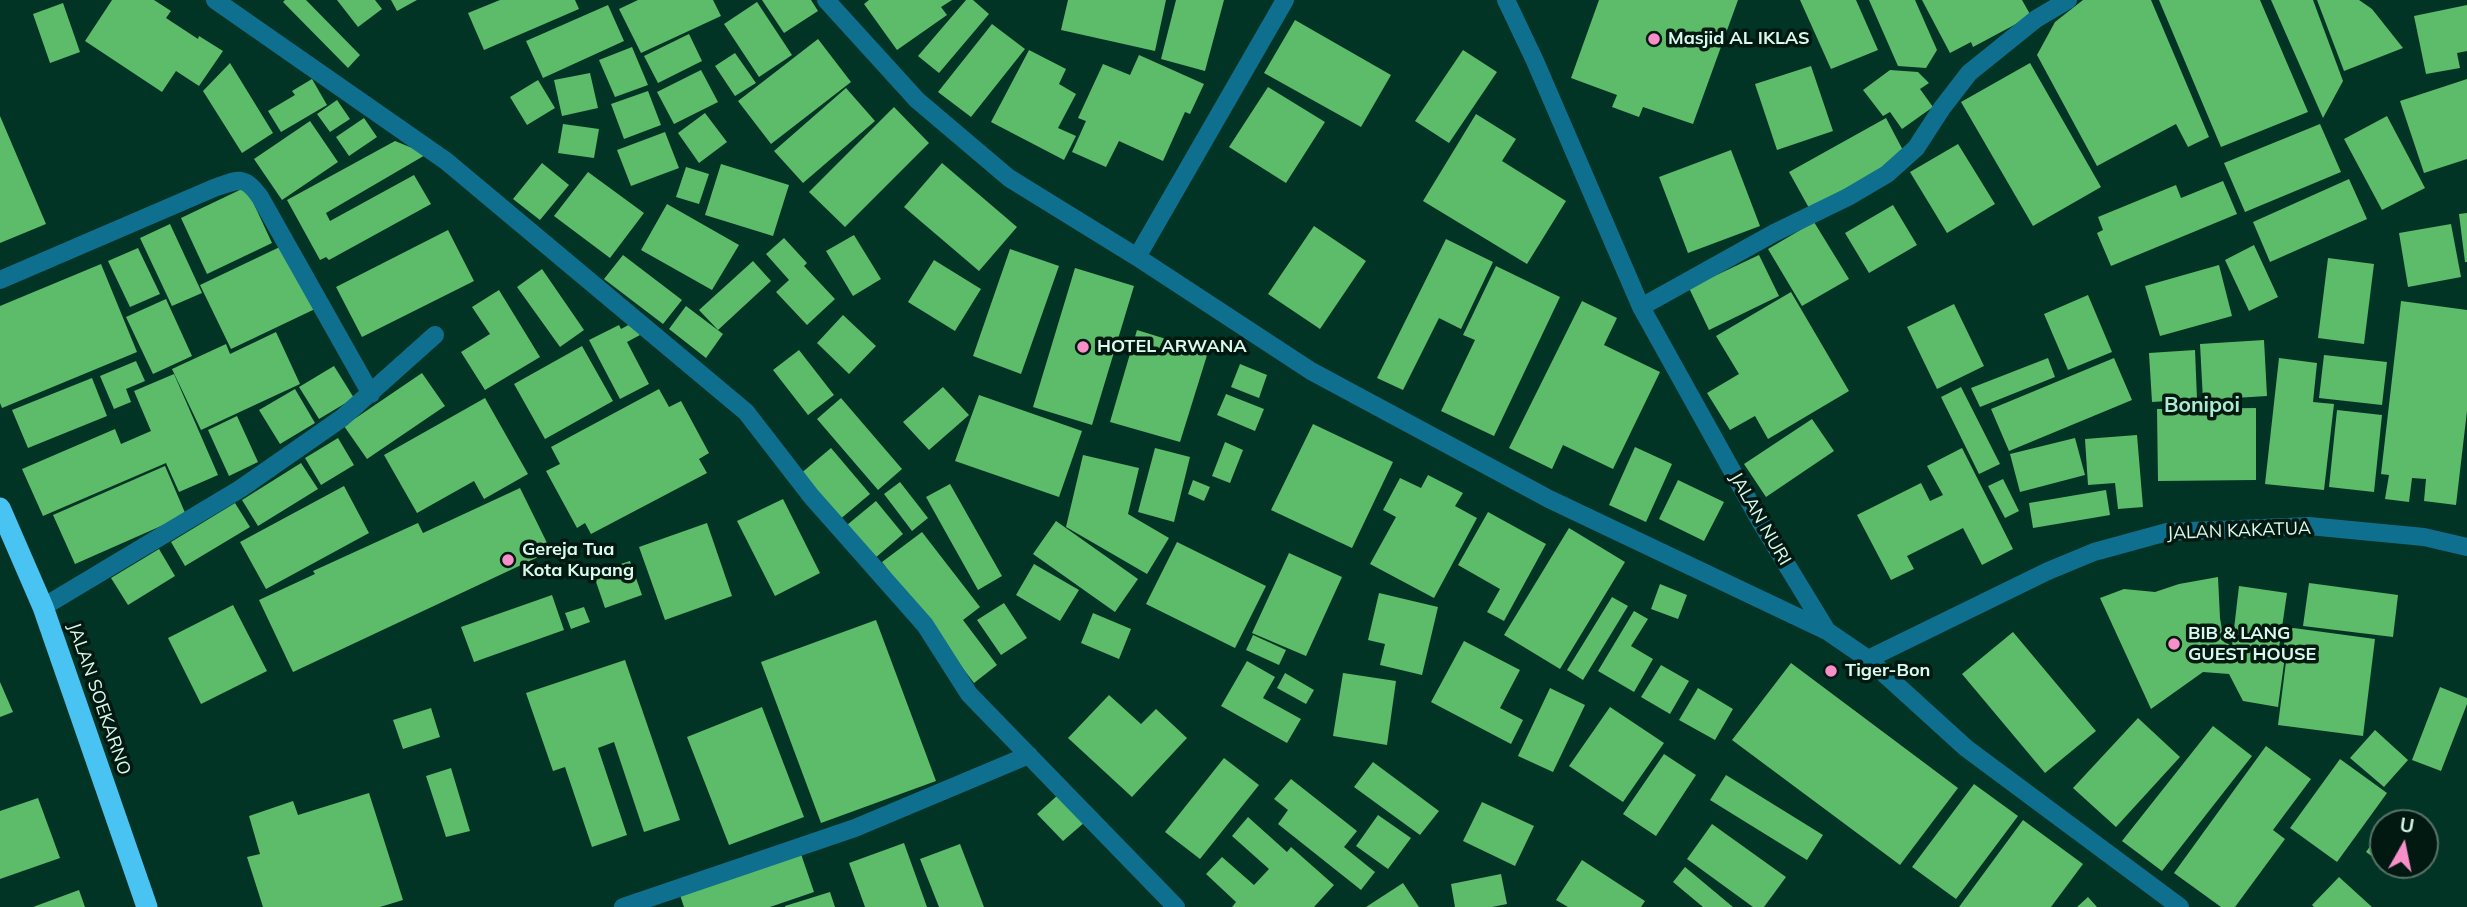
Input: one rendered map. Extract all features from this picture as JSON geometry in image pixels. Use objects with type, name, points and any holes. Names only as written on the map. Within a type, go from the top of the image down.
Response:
[{"type":"highway","name":"JALAN SOEKARNO","points":[[0,508],[43,607],[147,907]]},
{"type":"street","points":[[215,0],[446,162],[746,412],[811,496],[925,625],[969,694],[1176,907]]},
{"type":"street","points":[[826,0],[917,100],[1009,178],[1323,377],[1549,499],[1827,631]]},
{"type":"street","points":[[1137,257],[1285,0]]},
{"type":"street","name":"JALAN NURI","points":[[1506,0],[1641,307],[1760,521],[1827,631],[1868,659],[1966,748],[2180,907]]},
{"type":"street","points":[[1641,307],[1887,174],[1916,149],[1942,108],[1969,73],[2036,19],[2068,0]]},
{"type":"street","points":[[0,280],[214,188],[242,180],[250,183],[260,197],[371,394]]},
{"type":"street","points":[[43,607],[240,489],[342,418],[435,335]]},
{"type":"street","name":"JALAN KAKATUA","points":[[1868,659],[2048,571],[2094,552],[2167,532],[2309,526],[2424,537],[2467,547]]},
{"type":"street","points":[[623,907],[855,828],[1029,755]]},
{"type":"building","points":[[112,0],[154,0],[171,11],[166,18],[198,39],[199,36],[223,51],[199,86],[176,71],[162,92],[85,41]]},
{"type":"building","points":[[306,0],[360,55],[348,68],[283,2]]},
{"type":"building","points":[[337,0],[375,0],[382,9],[358,27]]},
{"type":"building","points":[[391,0],[417,0],[397,11]]},
{"type":"building","points":[[500,0],[575,0],[579,9],[484,50],[468,13]]},
{"type":"building","points":[[638,0],[713,0],[721,16],[641,53],[619,9]]},
{"type":"building","points":[[762,0],[811,0],[818,11],[784,33]]},
{"type":"building","points":[[869,0],[952,0],[941,7],[947,15],[897,50],[864,4]]},
{"type":"building","points":[[966,0],[973,0],[989,14],[939,73],[918,56]]},
{"type":"building","points":[[1068,0],[1166,0],[1155,51],[1061,30]]},
{"type":"building","points":[[1176,0],[1224,0],[1205,71],[1161,59]]},
{"type":"building","name":"Masjid AL IKLAS","points":[[1599,0],[1738,0],[1693,124],[1643,107],[1639,117],[1612,107],[1617,95],[1571,78]]},
{"type":"building","points":[[1800,0],[1856,0],[1878,50],[1831,69]]},
{"type":"building","points":[[1869,0],[1915,0],[1937,50],[1926,68],[1898,66]]},
{"type":"building","points":[[1922,0],[2022,0],[2031,16],[1973,47],[1971,42],[1950,53]]},
{"type":"building","points":[[2083,0],[2151,0],[2209,137],[2188,147],[2176,124],[2097,166],[2037,55],[2055,22]]},
{"type":"building","points":[[2159,0],[2260,0],[2308,112],[2221,147]]},
{"type":"building","points":[[2271,0],[2313,0],[2343,81],[2323,118]]},
{"type":"building","points":[[2317,0],[2359,0],[2372,9],[2403,48],[2344,71]]},
{"type":"building","points":[[757,2],[792,55],[759,77],[724,24]]},
{"type":"building","points":[[63,3],[80,52],[50,63],[33,14]]},
{"type":"building","points":[[608,5],[624,41],[543,78],[526,41]]},
{"type":"building","points":[[2467,5],[2467,51],[2457,53],[2460,68],[2426,74],[2414,16]]},
{"type":"building","points":[[1295,20],[1391,75],[1361,127],[1264,73]]},
{"type":"building","points":[[992,24],[1025,49],[971,117],[938,92]]},
{"type":"building","points":[[689,34],[702,61],[658,83],[644,56]]},
{"type":"building","points":[[818,39],[851,82],[771,144],[738,101]]},
{"type":"building","points":[[632,47],[648,85],[615,97],[599,60]]},
{"type":"building","points":[[1029,50],[1066,69],[1059,84],[1076,94],[1058,128],[1076,136],[1064,160],[991,122]]},
{"type":"building","points":[[1463,50],[1497,72],[1449,143],[1415,121]]},
{"type":"building","points":[[735,53],[756,83],[735,96],[715,66]]},
{"type":"building","points":[[1139,55],[1204,84],[1190,114],[1185,112],[1163,161],[1119,141],[1106,167],[1072,152],[1086,121],[1078,118],[1103,64],[1130,75]]},
{"type":"building","points":[[230,63],[273,133],[242,153],[203,91]]},
{"type":"building","points":[[2030,63],[2101,187],[2033,226],[1961,102]]},
{"type":"building","points":[[1811,66],[1833,131],[1777,150],[1755,84]]},
{"type":"building","points":[[701,70],[718,102],[674,124],[657,92]]},
{"type":"building","points":[[1890,70],[1918,72],[1929,83],[1920,89],[1933,107],[1902,129],[1890,112],[1883,116],[1863,90]]},
{"type":"building","points":[[590,73],[598,108],[562,116],[554,80]]},
{"type":"building","points":[[312,79],[327,105],[281,132],[268,111],[295,95],[292,91]]},
{"type":"building","points":[[2467,79],[2467,159],[2424,173],[2400,101]]},
{"type":"building","points":[[538,80],[555,108],[527,125],[510,97]]},
{"type":"building","points":[[1268,87],[1325,122],[1286,183],[1229,147]]},
{"type":"building","points":[[846,88],[875,121],[803,183],[774,151]]},
{"type":"building","points":[[648,91],[661,125],[624,139],[611,104]]},
{"type":"building","points":[[337,100],[350,119],[330,132],[317,114]]},
{"type":"building","points":[[894,107],[929,143],[845,227],[809,192]]},
{"type":"building","points":[[705,113],[727,142],[699,163],[678,133]]},
{"type":"building","points":[[1476,114],[1516,139],[1502,161],[1566,201],[1527,264],[1423,201]]},
{"type":"building","points":[[0,116],[46,224],[0,243]]},
{"type":"building","points":[[2387,116],[2425,188],[2382,210],[2344,139]]},
{"type":"building","points":[[364,118],[377,137],[349,156],[336,137]]},
{"type":"building","points":[[1886,118],[1906,156],[1809,208],[1789,172]]},
{"type":"building","points":[[310,121],[338,162],[282,200],[254,159]]},
{"type":"building","points":[[563,124],[599,129],[594,158],[558,153]]},
{"type":"building","points":[[2320,124],[2341,172],[2245,212],[2224,163]]},
{"type":"building","points":[[665,132],[679,168],[631,186],[617,150]]},
{"type":"building","points":[[395,141],[427,154],[326,213],[330,221],[414,175],[431,204],[329,260],[326,257],[320,260],[287,200]]},
{"type":"building","points":[[1958,144],[1995,204],[1947,233],[1910,172]]},
{"type":"building","points":[[1731,150],[1760,226],[1688,253],[1659,177]]},
{"type":"building","points":[[542,163],[569,185],[540,220],[513,199]]},
{"type":"building","points":[[942,163],[1017,227],[979,271],[904,207]]},
{"type":"building","points":[[721,164],[789,185],[773,236],[705,215]]},
{"type":"building","points":[[686,167],[709,174],[699,204],[676,197]]},
{"type":"building","points":[[588,172],[644,213],[610,258],[554,216]]},
{"type":"building","points":[[2349,179],[2367,219],[2270,262],[2253,222]]},
{"type":"building","points":[[2223,181],[2237,214],[2111,266],[2097,233],[2103,230],[2098,217],[2176,185],[2181,198]]},
{"type":"building","points":[[246,187],[272,243],[207,274],[181,218]]},
{"type":"building","points":[[667,204],[739,245],[712,290],[641,250]]},
{"type":"building","points":[[1893,205],[1917,245],[1869,273],[1845,233]]},
{"type":"building","points":[[2467,213],[2467,262],[2465,262],[2459,214]]},
{"type":"building","points":[[1814,222],[1849,279],[1802,306],[1768,249]]},
{"type":"building","points":[[170,224],[202,293],[172,306],[140,238]]},
{"type":"building","points":[[2451,224],[2461,277],[2408,287],[2399,233]]},
{"type":"building","points":[[1314,226],[1366,261],[1320,329],[1268,294]]},
{"type":"building","points":[[448,230],[474,281],[362,337],[336,287]]},
{"type":"building","points":[[854,235],[881,279],[853,296],[826,251]]},
{"type":"building","points":[[784,238],[807,263],[804,266],[835,299],[807,325],[776,292],[789,280],[766,254]]},
{"type":"building","points":[[1446,239],[1493,262],[1461,329],[1439,318],[1403,390],[1377,378]]},
{"type":"building","points":[[284,245],[315,309],[231,349],[200,285]]},
{"type":"building","points":[[2254,245],[2278,297],[2249,311],[2225,260]]},
{"type":"building","points":[[138,248],[160,294],[130,307],[108,261]]},
{"type":"building","points":[[1010,249],[1059,266],[1021,374],[973,356]]},
{"type":"building","points":[[623,255],[682,300],[663,324],[604,279]]},
{"type":"building","points":[[1759,255],[1779,296],[1709,330],[1689,288]]},
{"type":"building","points":[[2328,258],[2374,264],[2364,344],[2318,338]]},
{"type":"building","points":[[934,260],[981,289],[955,331],[908,302]]},
{"type":"building","points":[[753,261],[771,281],[718,330],[699,310]]},
{"type":"building","points":[[101,264],[137,352],[2,408],[0,306]]},
{"type":"building","points":[[2219,265],[2232,316],[2160,336],[2145,286]]},
{"type":"building","points":[[1496,266],[1560,297],[1494,436],[1441,411],[1475,340],[1463,335]]},
{"type":"building","name":"HOTEL ARWANA","points":[[1075,268],[1134,286],[1092,425],[1033,407]]},
{"type":"building","points":[[542,269],[584,330],[560,347],[517,287]]},
{"type":"building","points":[[499,290],[540,357],[485,390],[461,352],[490,334],[472,307]]},
{"type":"building","points":[[1791,292],[1849,391],[1768,439],[1755,416],[1730,430],[1707,393],[1739,374],[1716,336]]},
{"type":"building","points":[[2088,295],[2112,352],[2068,370],[2044,314]]},
{"type":"building","points":[[166,299],[192,356],[153,374],[126,317]]},
{"type":"building","points":[[1582,301],[1617,318],[1604,345],[1660,372],[1613,469],[1563,445],[1552,469],[1509,448]]},
{"type":"building","points":[[2401,301],[2467,310],[2467,411],[2456,505],[2424,501],[2426,479],[2412,478],[2409,502],[2385,499],[2389,475],[2381,474]]},
{"type":"building","points":[[1954,304],[1984,366],[1937,389],[1907,327]]},
{"type":"building","points":[[686,306],[723,334],[706,358],[669,329]]},
{"type":"building","points":[[843,315],[876,346],[849,374],[817,343]]},
{"type":"building","points":[[634,322],[640,335],[627,342],[649,384],[620,399],[589,340],[619,325],[621,329]]},
{"type":"building","points":[[1137,330],[1208,352],[1180,442],[1110,422]]},
{"type":"building","points":[[276,332],[300,384],[201,430],[172,369],[226,344],[230,354]]},
{"type":"building","points":[[2264,340],[2267,396],[2203,400],[2200,344]]},
{"type":"building","points":[[582,346],[613,401],[545,439],[514,384]]},
{"type":"building","points":[[799,350],[834,395],[808,415],[773,370]]},
{"type":"building","points":[[2195,350],[2197,399],[2152,402],[2149,353]]},
{"type":"building","points":[[2324,355],[2387,362],[2382,405],[2319,398]]},
{"type":"building","points":[[2048,358],[2055,377],[1980,407],[1971,388]]},
{"type":"building","points":[[2114,358],[2132,400],[2009,451],[1991,409]]},
{"type":"building","points":[[2279,358],[2317,363],[2313,402],[2334,404],[2324,490],[2265,484]]},
{"type":"building","points":[[136,361],[145,381],[126,389],[131,402],[114,409],[100,376]]},
{"type":"building","points":[[1240,364],[1267,375],[1259,398],[1231,387]]},
{"type":"building","points":[[334,366],[354,398],[319,419],[299,387]]},
{"type":"building","points":[[422,373],[445,406],[367,459],[344,426]]},
{"type":"building","points":[[174,374],[218,475],[179,492],[166,463],[43,516],[22,469],[115,429],[121,444],[151,431],[134,391]]},
{"type":"building","points":[[92,378],[107,416],[28,448],[12,410]]},
{"type":"building","points":[[943,387],[969,415],[929,450],[903,422]]},
{"type":"building","points":[[1961,387],[2000,464],[1979,474],[1941,397]]},
{"type":"building","points":[[295,389],[315,423],[280,444],[259,410]]},
{"type":"building","points":[[659,389],[669,407],[681,401],[709,453],[699,459],[707,473],[591,534],[585,523],[577,528],[546,471],[560,464],[551,447]]},
{"type":"building","points":[[1226,394],[1264,409],[1255,431],[1217,415]]},
{"type":"building","points":[[979,395],[1082,431],[1059,497],[955,461]]},
{"type":"building","points":[[485,398],[528,474],[484,499],[474,481],[417,513],[384,455]]},
{"type":"building","points":[[841,398],[902,469],[878,490],[817,419]]},
{"type":"building","points":[[2256,408],[2256,480],[2158,481],[2157,409]]},
{"type":"building","points":[[2337,410],[2382,415],[2374,492],[2329,487]]},
{"type":"building","points":[[237,416],[258,462],[229,476],[208,430]]},
{"type":"building","points":[[1812,419],[1834,451],[1766,497],[1744,464]]},
{"type":"building","points":[[1313,424],[1393,462],[1352,548],[1271,510]]},
{"type":"building","points":[[2137,435],[2143,507],[2118,509],[2115,483],[2088,485],[2085,439]]},
{"type":"building","points":[[338,438],[354,465],[321,485],[305,458]]},
{"type":"building","points":[[2075,438],[2085,475],[2020,492],[2010,454]]},
{"type":"building","points":[[1225,442],[1243,450],[1230,483],[1212,476]]},
{"type":"building","points":[[1635,447],[1672,464],[1646,522],[1609,505]]},
{"type":"building","points":[[831,448],[870,494],[838,521],[799,475]]},
{"type":"building","points":[[1155,448],[1190,457],[1174,522],[1138,512]]},
{"type":"building","points":[[1962,448],[2013,549],[1982,565],[1963,528],[1907,556],[1914,569],[1891,580],[1857,515],[1921,483],[1930,501],[1943,495],[1927,466]]},
{"type":"building","points":[[1083,455],[1139,468],[1128,514],[1169,538],[1147,574],[1066,527]]},
{"type":"building","points":[[301,463],[318,489],[258,526],[242,500]]},
{"type":"building","points":[[165,466],[186,515],[75,564],[53,515]]},
{"type":"building","points":[[1428,475],[1463,493],[1455,506],[1477,518],[1434,598],[1370,564],[1396,517],[1383,510],[1400,478],[1421,488]]},
{"type":"building","points":[[2003,479],[2019,511],[2005,518],[1988,486]]},
{"type":"building","points":[[1193,480],[1210,487],[1204,501],[1188,494]]},
{"type":"building","points":[[1678,480],[1724,502],[1704,541],[1659,519]]},
{"type":"building","points":[[900,482],[928,518],[912,531],[884,494]]},
{"type":"building","points":[[950,484],[1002,576],[978,590],[926,497]]},
{"type":"building","points":[[344,486],[369,533],[266,589],[240,542]]},
{"type":"building","points":[[520,488],[551,551],[293,672],[259,600],[315,574],[313,571],[418,523],[423,533]]},
{"type":"building","points":[[2106,490],[2110,515],[2033,528],[2029,503]]},
{"type":"building","points":[[783,499],[820,573],[775,596],[737,521]]},
{"type":"building","points":[[876,501],[903,534],[874,559],[847,525]]},
{"type":"building","points":[[235,503],[250,527],[185,566],[171,542]]},
{"type":"building","points":[[1488,512],[1546,544],[1504,621],[1487,612],[1500,589],[1458,565]]},
{"type":"building","points":[[1056,521],[1138,579],[1115,612],[1033,554]]},
{"type":"building","points":[[707,523],[732,596],[665,620],[639,547]]},
{"type":"building","points":[[1569,528],[1625,562],[1560,669],[1504,635]]},
{"type":"building","points":[[922,532],[980,607],[963,620],[997,665],[974,683],[882,562]]},
{"type":"building","points":[[1177,542],[1266,586],[1235,648],[1146,604]]},
{"type":"building","points":[[159,549],[175,576],[128,605],[111,578]]},
{"type":"building","points":[[1289,553],[1342,577],[1306,656],[1252,633]]},
{"type":"building","points":[[630,561],[642,595],[605,608],[593,573]]},
{"type":"building","points":[[1034,564],[1079,590],[1060,621],[1016,595]]},
{"type":"building","name":"BIB & LANG GUEST HOUSE","points":[[2218,577],[2224,642],[2232,646],[2239,586],[2287,593],[2278,655],[2285,656],[2278,707],[2243,701],[2229,674],[2203,672],[2151,709],[2100,598],[2124,589],[2155,592],[2179,584]]},
{"type":"building","points":[[2309,583],[2398,595],[2393,637],[2303,626]]},
{"type":"building","points":[[1660,584],[1687,595],[1678,619],[1651,609]]},
{"type":"building","points":[[1379,593],[1438,607],[1422,675],[1380,665],[1385,644],[1368,640]]},
{"type":"building","points":[[552,595],[564,630],[474,662],[461,627]]},
{"type":"building","points":[[1612,597],[1628,606],[1583,680],[1567,670]]},
{"type":"building","points":[[1004,603],[1027,638],[1001,655],[977,620]]},
{"type":"building","points":[[233,605],[267,671],[201,704],[168,638]]},
{"type":"building","points":[[584,607],[590,622],[571,629],[565,613]]},
{"type":"building","points":[[1634,611],[1648,619],[1631,646],[1653,659],[1634,692],[1598,671]]},
{"type":"building","points":[[1093,613],[1131,629],[1119,659],[1081,643]]},
{"type":"building","points":[[876,620],[936,781],[821,823],[761,662]]},
{"type":"building","points":[[2286,627],[2375,639],[2363,736],[2278,725],[2287,654],[2283,653]]},
{"type":"building","points":[[2013,632],[2096,731],[2045,773],[1962,674]]},
{"type":"building","points":[[1253,635],[1286,650],[1279,665],[1246,650]]},
{"type":"building","points":[[1464,641],[1520,670],[1500,708],[1523,720],[1511,744],[1431,702]]},
{"type":"building","points":[[625,660],[680,820],[644,832],[614,742],[598,748],[627,835],[592,847],[565,767],[553,771],[526,693]]},
{"type":"building","points":[[1247,661],[1275,677],[1263,698],[1301,719],[1287,743],[1221,706]]},
{"type":"building","points":[[1791,663],[1958,788],[1900,865],[1732,740]]},
{"type":"building","points":[[1661,665],[1689,681],[1670,714],[1641,697]]},
{"type":"building","points":[[1285,673],[1314,690],[1306,704],[1277,688]]},
{"type":"building","points":[[1343,673],[1396,681],[1387,745],[1333,736]]},
{"type":"building","points":[[0,682],[13,712],[0,717]]},
{"type":"building","points":[[2440,687],[2467,698],[2441,771],[2412,760]]},
{"type":"building","points":[[1550,688],[1585,705],[1553,772],[1518,756]]},
{"type":"building","points":[[1698,688],[1733,709],[1715,740],[1679,720]]},
{"type":"building","points":[[1109,695],[1141,724],[1156,709],[1187,738],[1132,797],[1068,738]]},
{"type":"building","points":[[762,707],[804,817],[729,845],[687,737]]},
{"type":"building","points":[[1610,707],[1664,743],[1623,802],[1569,766]]},
{"type":"building","points":[[431,708],[440,737],[403,749],[393,720]]},
{"type":"building","points":[[2138,718],[2180,757],[2116,827],[2073,788]]},
{"type":"building","points":[[2213,726],[2252,756],[2162,871],[2122,841]]},
{"type":"building","points":[[2375,730],[2408,760],[2384,787],[2350,758]]},
{"type":"building","points":[[2266,746],[2311,779],[2273,830],[2285,839],[2235,907],[2221,907],[2174,873]]},
{"type":"building","points":[[1664,754],[1696,775],[1656,836],[1623,814]]},
{"type":"building","points":[[1224,758],[1259,785],[1200,859],[1165,832]]},
{"type":"building","points":[[2340,759],[2387,793],[2375,809],[2369,809],[2369,818],[2337,862],[2290,828]]},
{"type":"building","points":[[1373,762],[1439,811],[1420,835],[1354,787]]},
{"type":"building","points":[[451,768],[470,831],[446,837],[426,776]]},
{"type":"building","points":[[1726,775],[1823,835],[1807,860],[1710,800]]},
{"type":"building","points":[[1291,779],[1357,831],[1344,847],[1375,872],[1361,890],[1278,824],[1288,810],[1274,799]]},
{"type":"building","points":[[1974,784],[2018,816],[1956,899],[1912,867]]},
{"type":"building","points":[[369,793],[403,900],[380,907],[263,907],[247,857],[260,854],[249,816],[293,801],[298,815]]},
{"type":"building","points":[[1059,794],[1085,822],[1063,841],[1037,814]]},
{"type":"building","points":[[38,798],[60,858],[0,879],[0,811]]},
{"type":"building","points":[[1482,802],[1534,826],[1515,866],[1463,841]]},
{"type":"building","points":[[1378,815],[1411,838],[1388,869],[1356,846]]},
{"type":"building","points":[[1248,817],[1287,852],[1291,847],[1334,885],[1314,907],[1232,907],[1236,902],[1206,874],[1222,857],[1254,885],[1269,869],[1232,836]]},
{"type":"building","points":[[2023,820],[2083,864],[2051,907],[1959,907]]},
{"type":"building","points":[[1712,824],[1786,877],[1764,907],[1753,907],[1687,859]]},
{"type":"building","points":[[904,843],[927,907],[865,907],[849,863]]},
{"type":"building","points":[[960,844],[984,907],[939,907],[920,859]]},
{"type":"building","points":[[801,854],[814,892],[770,907],[684,907],[680,895]]},
{"type":"building","points":[[1582,860],[1645,901],[1641,907],[1568,907],[1556,900]]},
{"type":"building","points":[[1685,867],[1733,907],[1703,907],[1673,882]]},
{"type":"building","points":[[1501,874],[1507,904],[1492,907],[1455,907],[1451,884]]},
{"type":"building","points":[[2339,877],[2372,907],[2314,907],[2312,905]]},
{"type":"building","points":[[1403,883],[1419,907],[1366,907]]},
{"type":"building","points":[[79,890],[85,907],[33,907]]},
{"type":"building","points":[[830,892],[835,907],[785,907],[785,906]]},
{"type":"building","points":[[2088,897],[2097,907],[2077,907]]},
{"type":"place","name":"Masjid AL IKLAS","points":[[1654,39]]},
{"type":"place","name":"HOTEL ARWANA","points":[[1083,347]]},
{"type":"place","name":"Gereja Tua Kota Kupang","points":[[508,560]]},
{"type":"place","name":"BIB & LANG GUEST HOUSE","points":[[2174,644]]},
{"type":"place","name":"Tiger-Bon","points":[[1831,671]]},
{"type":"district","name":"Bonipoi","points":[[2202,406]]}]
